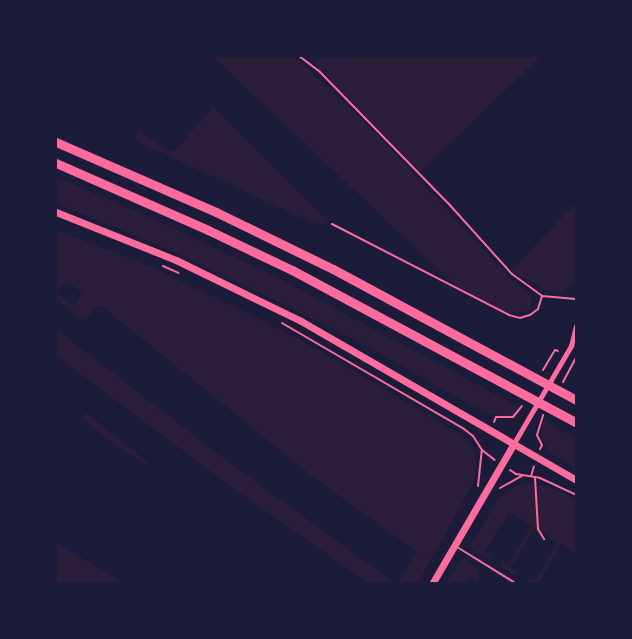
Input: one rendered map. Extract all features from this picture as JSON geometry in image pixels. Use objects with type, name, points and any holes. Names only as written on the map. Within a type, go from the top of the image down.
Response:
[{"type":"highway","points":[[56,142],[216,212],[333,269],[576,400]]},
{"type":"highway","points":[[56,163],[292,270],[576,422]]},
{"type":"street","points":[[56,212],[176,260],[301,321],[576,480]]},
{"type":"street","points":[[432,584],[565,357],[573,341],[576,326]]},
{"type":"lane","points":[[454,545],[517,584]]},
{"type":"path","points":[[299,56],[320,72],[448,203],[512,274],[542,296],[576,298]]},
{"type":"path","points":[[332,224],[509,315],[520,318],[530,315],[538,309],[542,296]]},
{"type":"path","points":[[162,266],[188,277]]},
{"type":"path","points":[[280,323],[464,429],[473,436],[482,450],[491,456]]},
{"type":"path","points":[[574,363],[576,358]]},
{"type":"path","points":[[496,418],[509,418]]},
{"type":"path","points":[[537,435],[541,447]]},
{"type":"path","points":[[477,489],[482,450]]},
{"type":"path","points":[[512,471],[535,476],[576,495]]},
{"type":"path","points":[[486,492],[499,489],[523,475]]},
{"type":"path","points":[[535,476],[538,530],[544,539]]},
{"type":"shaded area","points":[[212,56],[295,56],[384,142],[509,277],[528,292],[532,302],[530,308],[525,312],[510,313],[496,309],[456,286]]},
{"type":"shaded area","points":[[337,56],[541,56],[420,172],[315,64],[321,57],[336,59]]},
{"type":"shaded area","points":[[213,107],[328,221],[323,225],[311,222],[134,140],[140,130],[160,146],[174,152]]},
{"type":"shaded area","points":[[56,177],[149,217],[276,277],[520,407],[512,416],[505,417],[480,410],[363,344],[261,293],[158,245],[56,203]]},
{"type":"shaded area","points":[[576,203],[576,270],[572,285],[563,292],[547,291],[511,270]]},
{"type":"shaded area","points":[[56,230],[149,266],[254,316],[322,352],[467,439],[477,459],[474,481],[418,583],[398,583],[417,552],[311,475],[103,307],[96,306],[84,322],[56,299]],"holes":[[[66,281],[82,293],[74,306],[57,293]]]},
{"type":"shaded area","points":[[56,329],[235,467],[395,583],[368,583],[233,488],[59,358],[56,362]]},
{"type":"shaded area","points":[[86,413],[148,462],[147,465],[106,439],[82,417]]},
{"type":"shaded area","points":[[544,420],[576,439],[576,468],[549,452],[540,435]]},
{"type":"shaded area","points":[[527,483],[548,486],[576,500],[576,553],[561,544],[539,583],[529,583],[528,577],[535,581],[558,542],[535,528],[511,567],[518,573],[512,574],[502,568],[501,561],[508,565],[531,526],[509,512],[485,551],[492,555],[490,557],[485,558],[469,547],[499,498],[512,488]]},
{"type":"shaded area","points":[[56,543],[125,583],[56,583]]},
{"type":"shaded area","points":[[462,558],[477,567],[477,581],[469,576],[465,583],[446,583]]}]
